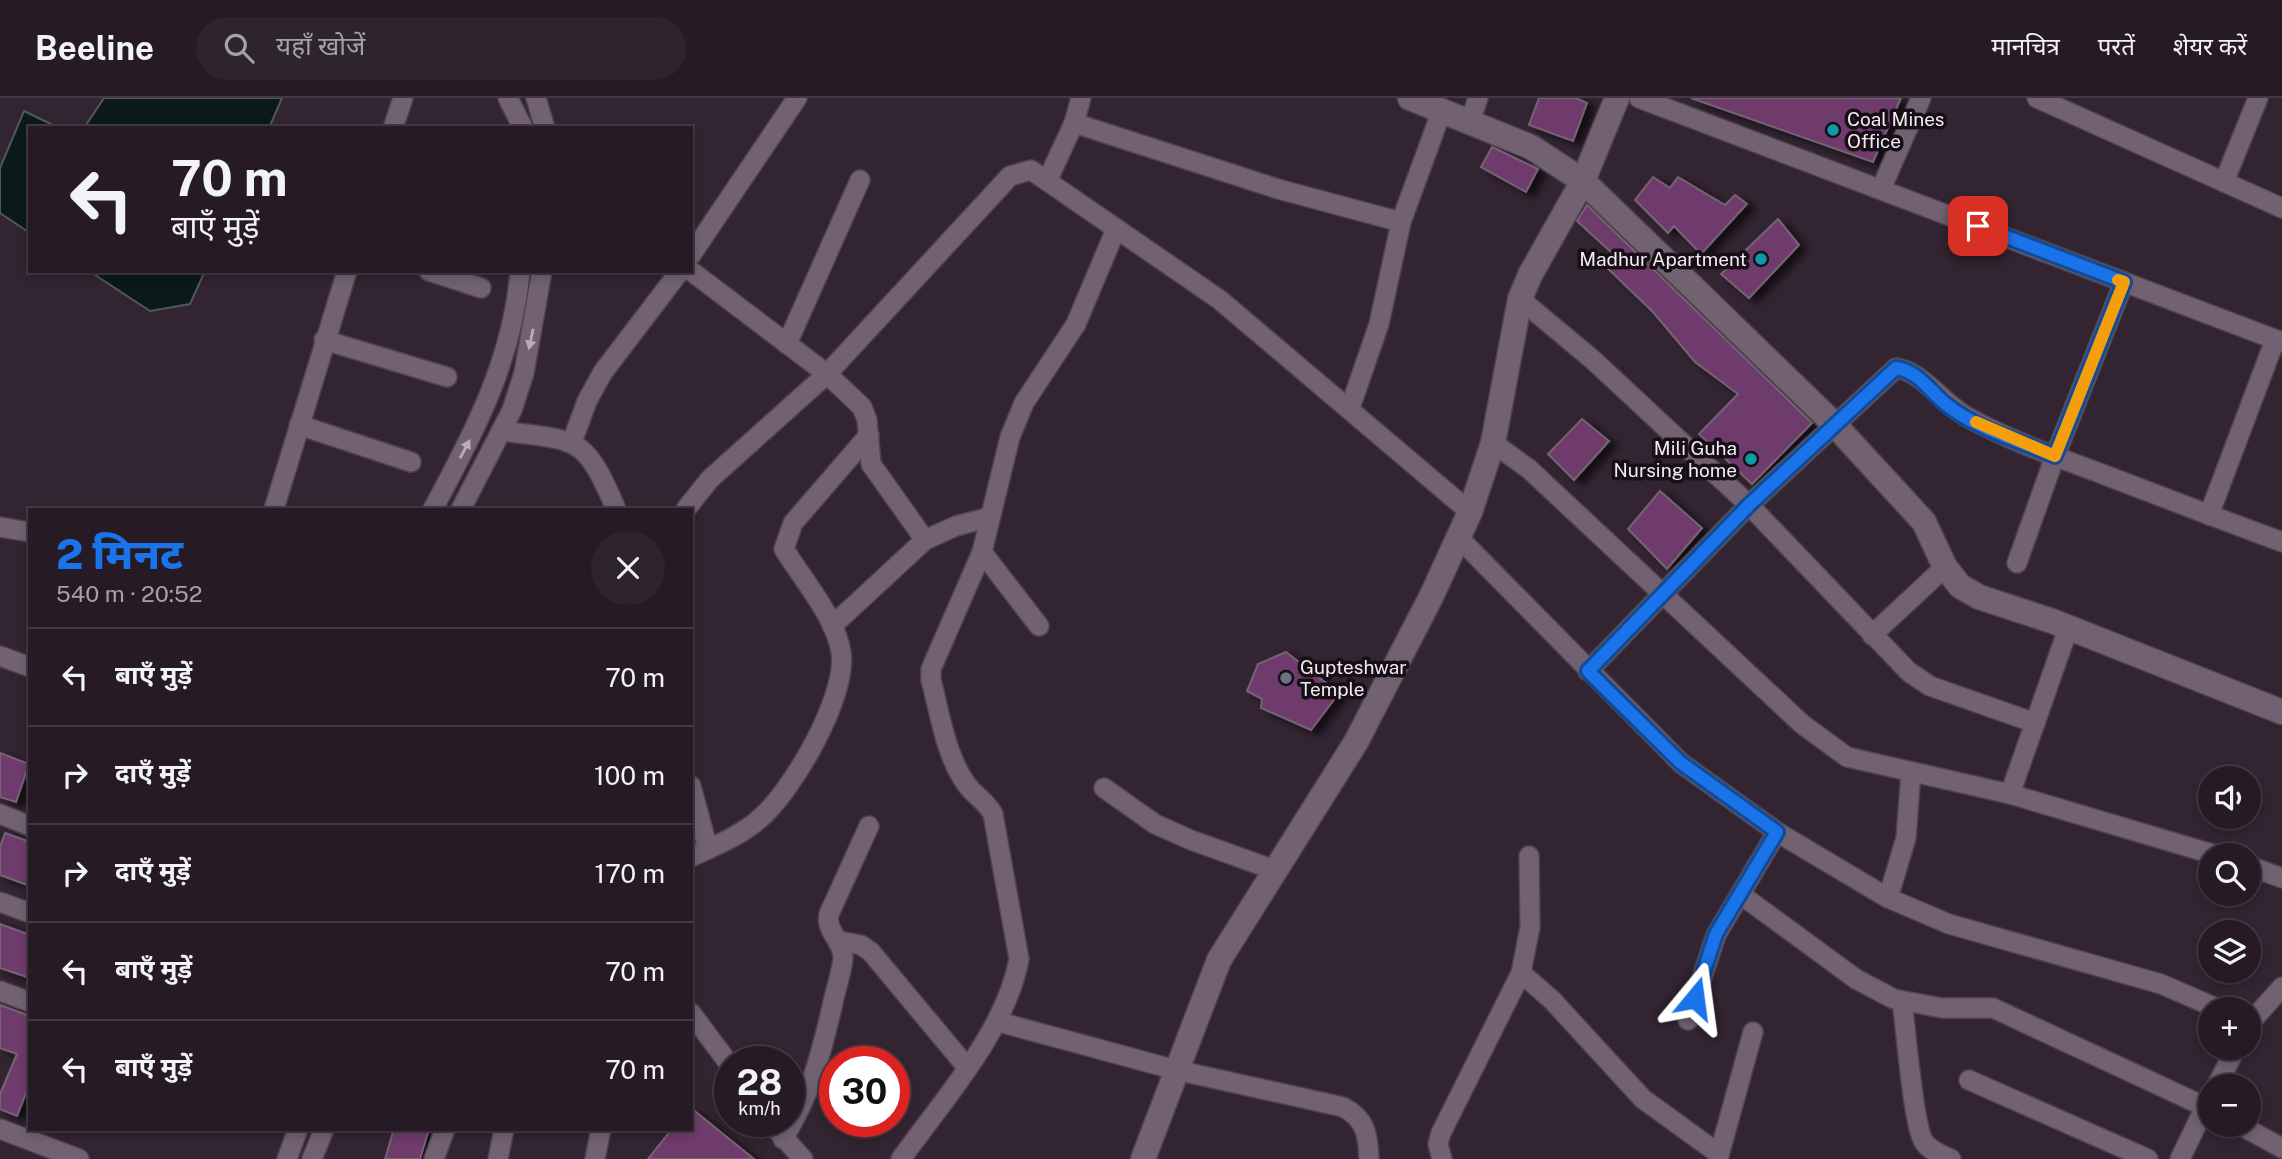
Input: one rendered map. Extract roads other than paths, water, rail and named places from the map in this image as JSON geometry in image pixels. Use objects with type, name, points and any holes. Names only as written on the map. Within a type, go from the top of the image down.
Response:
[{"type":"street","points":[[394,126],[403,98]]},
{"type":"street","points":[[508,98],[522,126]]},
{"type":"street","points":[[536,98],[544,126]]},
{"type":"street","points":[[693,252],[797,98]]},
{"type":"street","points":[[1048,179],[1074,123],[1081,98]]},
{"type":"street","points":[[1410,98],[1531,148],[1583,181],[1833,423],[1924,522],[1945,567],[1960,586],[1979,597],[2282,712]]},
{"type":"street","points":[[1469,122],[1478,98]]},
{"type":"street","points":[[1143,1159],[1219,960],[1277,872],[1356,742],[1470,512],[1493,443],[1520,299],[1530,275],[1583,181],[1617,98]]},
{"type":"street","points":[[1639,98],[2279,341],[2209,515]]},
{"type":"street","points":[[1881,189],[1921,98]]},
{"type":"street","points":[[2037,98],[2074,105],[2224,182],[2282,208]]},
{"type":"street","points":[[2224,182],[2258,98]]},
{"type":"street","points":[[1350,408],[1379,324],[1401,222],[1442,110]]},
{"type":"street","points":[[1074,123],[1278,189],[1401,222]]},
{"type":"street","points":[[687,508],[710,479],[827,374],[1010,176],[1031,170],[1048,179],[1220,300],[1470,512]]},
{"type":"street","points":[[787,344],[860,180]]},
{"type":"street","points":[[901,1159],[999,1022],[1015,979],[1018,960],[993,814],[988,804],[968,787],[956,766],[931,680],[934,657],[982,552],[1010,437],[1024,403],[1076,324],[1116,229]]},
{"type":"street","points":[[274,508],[345,273]]},
{"type":"street","points":[[435,273],[481,288]]},
{"type":"street","points":[[434,508],[478,426],[498,379],[517,306],[520,273]]},
{"type":"street","points":[[462,508],[501,431],[524,373],[542,273]]},
{"type":"street","points":[[572,442],[587,401],[603,372],[678,273]]},
{"type":"street","points":[[693,273],[827,374],[862,407],[869,435],[871,464],[925,540]]},
{"type":"street","points":[[2017,562],[2055,456],[2124,282]]},
{"type":"street","points":[[1520,299],[1592,359],[1749,505],[1909,672],[1930,686],[2035,723]]},
{"type":"street","points":[[324,340],[447,377]]},
{"type":"street","points":[[1588,671],[1749,505],[1833,423],[1888,372],[1896,368],[1906,369],[1959,413],[2055,456],[2282,542]]},
{"type":"street","points":[[299,425],[411,462]]},
{"type":"street","points":[[501,431],[572,442],[590,457],[616,508]]},
{"type":"street","points":[[693,801],[700,853],[758,821],[775,804],[794,776],[830,710],[839,681],[841,650],[832,626],[784,549],[793,523],[869,435]]},
{"type":"street","points":[[1493,443],[1529,469],[1802,724],[1847,757],[2010,794],[2198,850]]},
{"type":"street","points":[[832,626],[925,540],[956,526],[990,517]]},
{"type":"street","points":[[0,527],[28,532]]},
{"type":"street","points":[[1458,537],[1681,763],[1777,832],[1888,898],[1949,924],[2161,984],[2198,1000]]},
{"type":"street","points":[[982,552],[1040,626]]},
{"type":"street","points":[[1872,635],[1945,567]]},
{"type":"street","points":[[2010,794],[2067,629]]},
{"type":"street","points":[[0,656],[28,666]]},
{"type":"street","points":[[1888,898],[1906,838],[1912,772]]},
{"type":"street","points":[[1104,788],[1155,824],[1277,872]]},
{"type":"street","points":[[0,814],[28,825]]},
{"type":"street","points":[[803,1159],[783,1139],[805,1102],[817,1072],[842,961],[839,941],[829,928],[829,914],[869,826]]},
{"type":"street","points":[[1688,1020],[1716,934],[1777,832]]},
{"type":"street","points":[[1442,1159],[1437,1144],[1441,1133],[1521,973],[1530,927],[1529,856]]},
{"type":"street","points":[[2261,870],[2282,878]]},
{"type":"street","points":[[1740,894],[1856,979],[1902,1002],[1942,1008],[1993,1008],[2198,1099]]},
{"type":"street","points":[[0,902],[28,913]]},
{"type":"street","points":[[839,941],[860,944],[871,952],[966,1066]]},
{"type":"street","points":[[1521,973],[1552,1000],[1643,1099],[1719,1156],[1753,1032]]},
{"type":"street","points":[[0,991],[28,1001]]},
{"type":"street","points":[[2261,1011],[2279,994]]},
{"type":"street","points":[[1902,1002],[1917,1120],[1923,1142],[1951,1159]]},
{"type":"street","points":[[693,1016],[716,1046]]},
{"type":"street","points":[[999,1022],[1175,1070],[1343,1107],[1363,1123],[1369,1159]]},
{"type":"street","points":[[1969,1080],[2148,1159]]},
{"type":"street","points":[[2180,1159],[2198,1125]]},
{"type":"street","points":[[0,1129],[79,1159]]},
{"type":"street","points":[[287,1159],[297,1131]]},
{"type":"street","points":[[312,1159],[323,1131]]},
{"type":"street","points":[[434,1159],[444,1131]]},
{"type":"street","points":[[498,1159],[504,1131]]},
{"type":"street","points":[[595,1159],[601,1131]]},
{"type":"street","points":[[2261,1136],[2282,1148]]},
{"type":"place","name":"Coal Mines Office","points":[[1833,130]]},
{"type":"place","name":"Madhur Apartment","points":[[1761,259]]},
{"type":"place","name":"Mili Guha Nursing home","points":[[1751,459]]},
{"type":"place","name":"Gupteshwar Temple","points":[[1286,678]]}]
